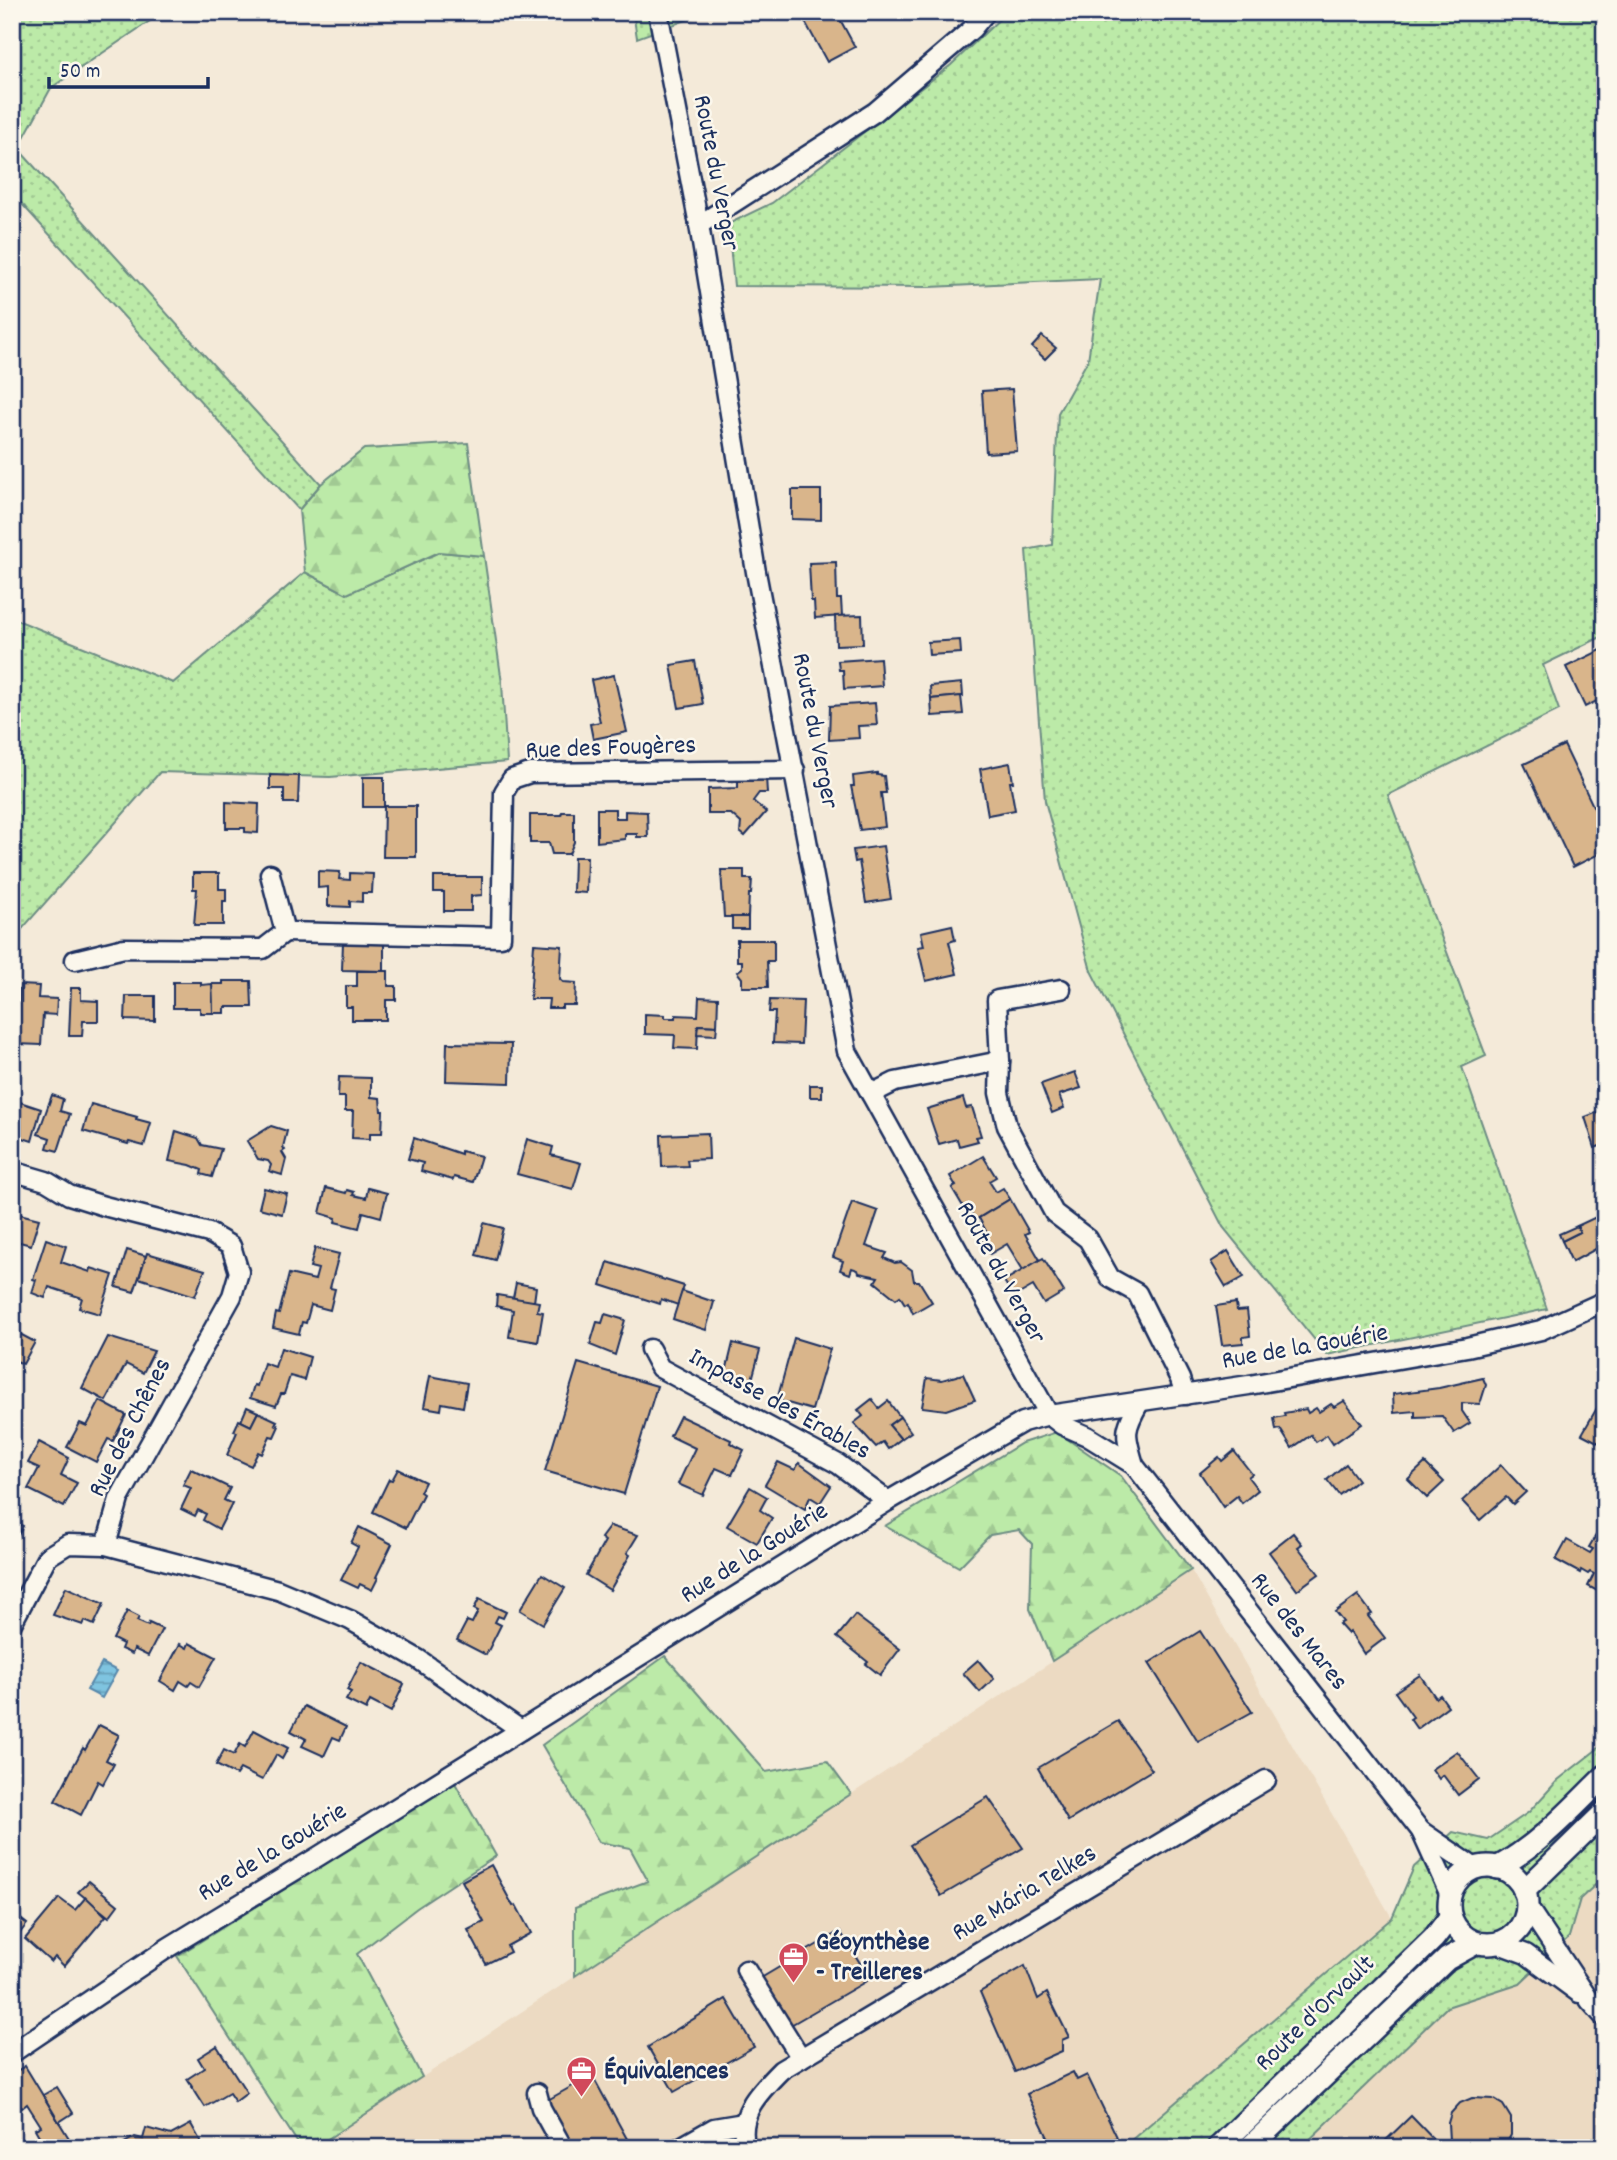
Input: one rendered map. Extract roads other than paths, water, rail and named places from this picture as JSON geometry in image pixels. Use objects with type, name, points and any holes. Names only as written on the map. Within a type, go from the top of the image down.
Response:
[{"type":"street","name":"Route du Verger","points":[[658,12],[699,225],[757,572],[847,1051],[1049,1415]]},
{"type":"street","points":[[699,225],[875,111],[972,29],[986,12]]},
{"type":"street","name":"Rue des Fougères","points":[[285,932],[501,937],[504,792],[512,779],[530,773],[795,770]]},
{"type":"street","points":[[75,960],[124,948],[263,949],[285,932],[271,874]]},
{"type":"street","points":[[1060,989],[997,1000],[999,1093],[1007,1126],[1054,1213],[1088,1240],[1110,1278],[1137,1293],[1180,1379],[1185,1395]]},
{"type":"street","points":[[871,1094],[895,1082],[1000,1061]]},
{"type":"street","name":"Rue des Chênes","points":[[12,1171],[46,1181],[69,1195],[209,1233],[231,1246],[239,1272],[232,1296],[119,1499],[106,1545]]},
{"type":"street","name":"Rue de la Gouérie","points":[[14,2049],[169,1947],[888,1501],[1023,1422],[1049,1415],[1185,1395],[1467,1346],[1541,1330],[1605,1301]]},
{"type":"street","name":"Impasse des Érables","points":[[650,1349],[660,1368],[838,1465],[888,1501]]},
{"type":"street","name":"Rue des Mares","points":[[1134,1465],[1127,1441],[1127,1424],[1139,1402]]},
{"type":"street","name":"Rue des Mares","points":[[1049,1415],[1134,1465],[1421,1831],[1450,1895]]},
{"type":"street","points":[[12,1623],[47,1558],[68,1544],[106,1545],[278,1590],[350,1620],[418,1659],[521,1730]]},
{"type":"street","points":[[1497,1868],[1536,1842],[1605,1776]]},
{"type":"street","name":"Rue Mária Telkes","points":[[746,2148],[742,2134],[747,2112],[759,2091],[781,2070],[1266,1780]]},
{"type":"street","points":[[1248,2148],[1447,1959],[1515,1933],[1523,1922],[1525,1899],[1605,1812]]},
{"type":"street","name":"Rue des Mares","points":[[1421,1831],[1475,1868]]},
{"type":"street","points":[[1590,2001],[1526,1954],[1460,1933],[1450,1917],[1450,1895],[1459,1879],[1475,1868],[1497,1868],[1516,1878],[1525,1899],[1590,2001],[1605,2018]]},
{"type":"street","name":"Route d'Orvault","points":[[1218,2148],[1434,1938],[1450,1917]]},
{"type":"street","points":[[746,1970],[801,2058]]},
{"type":"street","points":[[537,2093],[541,2108],[563,2148]]},
{"type":"street","points":[[679,2148],[713,2128],[744,2123]]},
{"type":"water","points":[[102,1663],[117,1671],[102,1698],[87,1690]]},
{"type":"place","name":"Géoynthèse - Treilleres","points":[[793,1985]]},
{"type":"place","name":"Équivalences","points":[[581,2099]]}]
